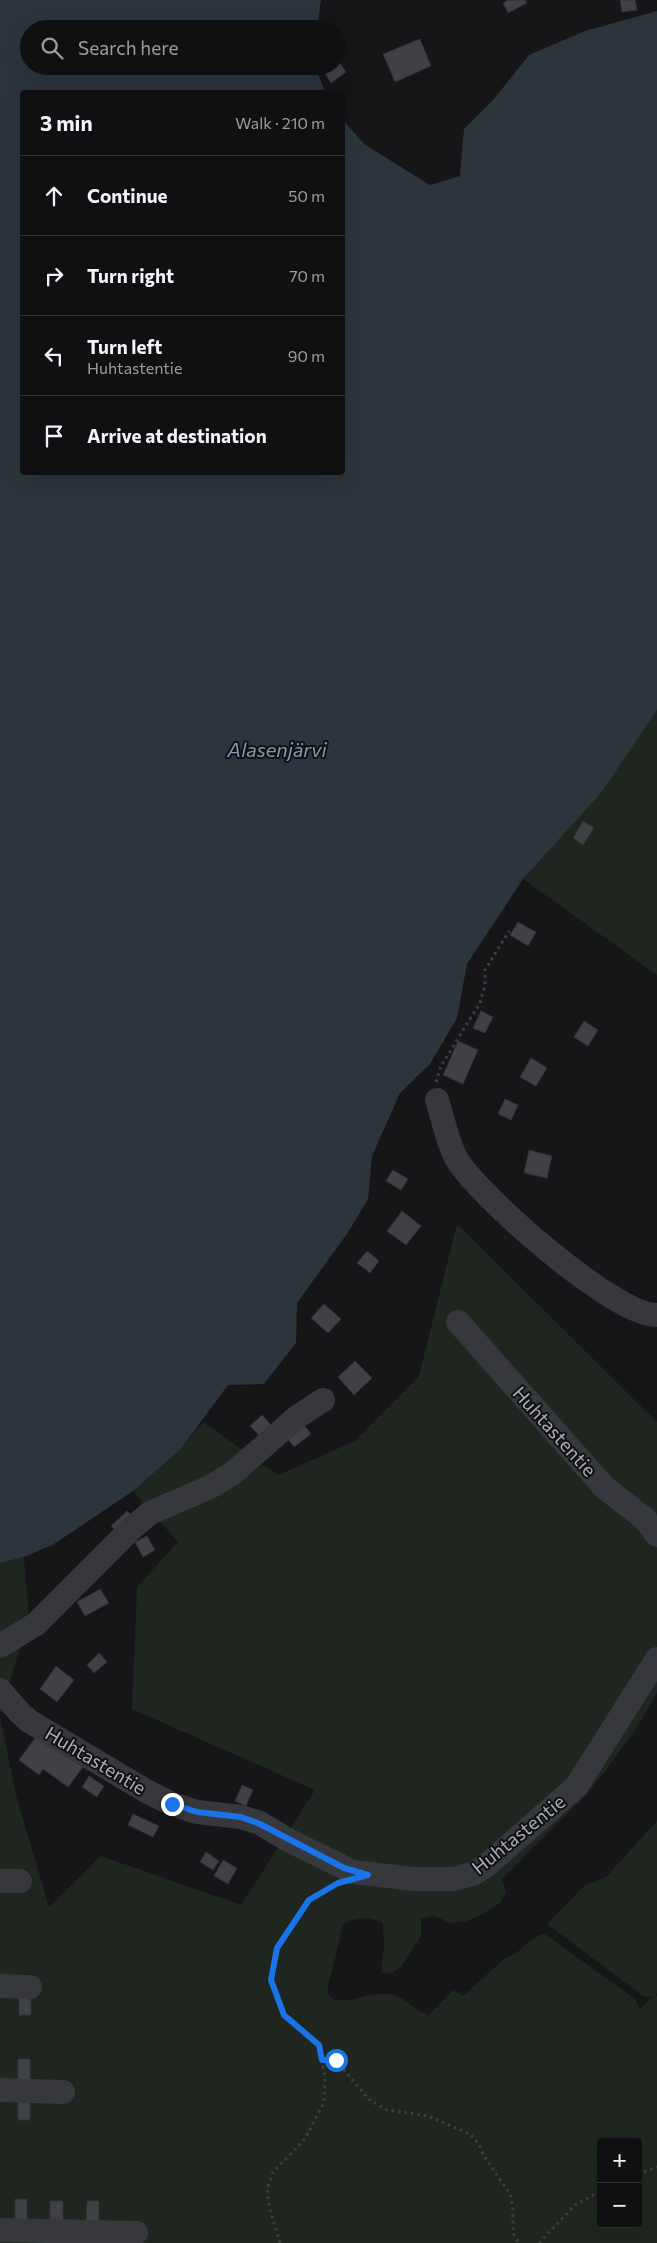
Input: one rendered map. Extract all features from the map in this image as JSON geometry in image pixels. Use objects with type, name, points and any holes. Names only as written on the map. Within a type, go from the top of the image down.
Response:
[{"type":"lane","points":[[437,1100],[455,1156],[475,1181],[523,1229],[570,1268],[628,1306],[648,1315],[657,1315]]},
{"type":"lane","name":"Huhtastentie","points":[[458,1322],[605,1488],[645,1519],[657,1535]]},
{"type":"lane","points":[[0,1646],[36,1624],[132,1528],[150,1513],[210,1487],[233,1473],[297,1417],[323,1400]]},
{"type":"lane","name":"Huhtastentie","points":[[0,1690],[29,1721],[146,1792],[172,1804],[197,1812],[241,1817],[260,1824],[353,1872],[414,1878],[454,1878],[475,1873],[488,1864],[576,1787],[657,1659]]},
{"type":"lane","points":[[0,1986],[30,1987]]},
{"type":"lane","points":[[0,2090],[63,2092]]},
{"type":"lane","points":[[0,2230],[136,2232]]},
{"type":"path","points":[[437,1100],[436,1083],[441,1066],[480,1003],[485,984],[485,970],[509,931]]},
{"type":"path","points":[[280,2243],[269,2206],[267,2189],[273,2172],[306,2139],[324,2102],[325,2078],[319,2045],[284,2015],[271,1980],[277,1948],[309,1900],[338,1883]]},
{"type":"path","points":[[322,2060],[336,2060],[368,2099],[386,2110],[428,2116],[470,2134],[479,2144],[484,2156],[510,2194],[512,2233],[519,2243]]},
{"type":"path","points":[[642,2173],[657,2167]]},
{"type":"path","points":[[540,2243],[575,2206],[597,2193]]},
{"type":"shaded area","points":[[657,710],[657,975],[523,879],[602,792]]},
{"type":"shaded area","points":[[457,1224],[657,1422],[657,1693],[634,1732],[591,1790],[502,1879],[506,1892],[500,1903],[485,1913],[467,1921],[450,1923],[435,1916],[421,1919],[421,1936],[401,1967],[391,1974],[381,1973],[384,1946],[383,1923],[363,1918],[343,1924],[327,1992],[334,2000],[348,2000],[374,1994],[394,1995],[429,2015],[453,1990],[463,1996],[505,1958],[516,1953],[539,1935],[545,1934],[636,2000],[640,2009],[653,1997],[643,1996],[547,1924],[584,1886],[606,1877],[657,1821],[657,1993],[655,1996],[657,1996],[657,2243],[0,2243],[0,1716],[17,1799],[49,1907],[101,1856],[241,1905],[315,1790],[132,1709],[137,1587],[178,1542],[133,1491],[180,1450],[203,1422],[278,1475],[355,1441],[419,1376]]},
{"type":"shaded area","points":[[24,1557],[29,1619],[0,1713],[0,1563]]},
{"type":"water","name":"Alasenjärvi","points":[[0,0],[321,0],[318,20],[20,20],[20,75],[318,75],[324,90],[20,90],[20,475],[345,475],[345,122],[364,144],[430,185],[460,176],[464,129],[493,100],[529,55],[585,31],[657,11],[657,710],[602,792],[523,879],[467,964],[457,1018],[430,1064],[400,1093],[372,1156],[368,1199],[349,1231],[297,1303],[296,1343],[264,1384],[228,1385],[180,1450],[133,1491],[54,1544],[24,1557],[0,1563]]},
{"type":"building","points":[[508,0],[525,0],[527,3],[508,13],[503,3]]},
{"type":"building","points":[[620,0],[635,0],[637,10],[622,12]]},
{"type":"building","points":[[420,39],[431,66],[395,82],[383,54]]},
{"type":"building","points":[[326,75],[342,75],[331,83]]},
{"type":"building","points":[[583,821],[594,828],[583,845],[573,838]]},
{"type":"building","points":[[518,922],[536,932],[528,946],[510,935]]},
{"type":"building","points":[[481,1011],[493,1017],[485,1033],[473,1028]]},
{"type":"building","points":[[584,1021],[598,1030],[588,1046],[574,1037]]},
{"type":"building","points":[[458,1041],[478,1050],[463,1084],[443,1075]]},
{"type":"building","points":[[531,1058],[547,1068],[536,1086],[520,1077]]},
{"type":"building","points":[[505,1099],[518,1105],[511,1120],[498,1114]]},
{"type":"building","points":[[529,1150],[552,1156],[547,1178],[524,1173]]},
{"type":"building","points":[[393,1170],[408,1179],[401,1190],[386,1181]]},
{"type":"building","points":[[402,1211],[421,1226],[406,1245],[387,1231]]},
{"type":"building","points":[[367,1251],[379,1261],[370,1273],[357,1263]]},
{"type":"building","points":[[324,1304],[341,1319],[328,1333],[311,1318]]},
{"type":"building","points":[[355,1361],[372,1378],[354,1395],[338,1377]]},
{"type":"building","points":[[262,1415],[272,1426],[261,1437],[250,1426]]},
{"type":"building","points":[[304,1425],[311,1434],[294,1447],[287,1438]]},
{"type":"building","points":[[127,1511],[136,1520],[120,1535],[111,1526]]},
{"type":"building","points":[[147,1536],[155,1550],[143,1557],[135,1542]]},
{"type":"building","points":[[100,1589],[109,1603],[85,1616],[77,1602]]},
{"type":"building","points":[[99,1653],[107,1662],[94,1673],[87,1665]]},
{"type":"building","points":[[56,1666],[74,1680],[57,1702],[40,1689]]},
{"type":"building","points":[[38,1734],[83,1767],[68,1787],[43,1769],[39,1775],[19,1760]]},
{"type":"building","points":[[89,1776],[104,1786],[97,1797],[82,1787]]},
{"type":"building","points":[[242,1785],[253,1790],[246,1806],[235,1801]]},
{"type":"building","points":[[133,1814],[159,1826],[153,1837],[128,1825]]},
{"type":"building","points":[[206,1852],[219,1861],[213,1870],[200,1862]]},
{"type":"building","points":[[223,1860],[237,1868],[228,1884],[214,1876]]},
{"type":"building","points":[[19,1994],[31,1994],[31,2015],[19,2015]]},
{"type":"building","points":[[18,2059],[30,2059],[30,2080],[18,2080]]},
{"type":"building","points":[[18,2100],[30,2100],[30,2120],[18,2120]]},
{"type":"building","points":[[15,2199],[27,2199],[27,2220],[15,2220]]},
{"type":"building","points":[[50,2201],[63,2201],[63,2221],[50,2221]]},
{"type":"building","points":[[87,2201],[99,2201],[99,2222],[86,2222]]},
{"type":"route","points":[[172,1804],[211,1815],[241,1817],[260,1824],[344,1868],[368,1875],[338,1883],[309,1900],[277,1948],[271,1980],[284,2015],[319,2045],[322,2060],[336,2060]]}]
